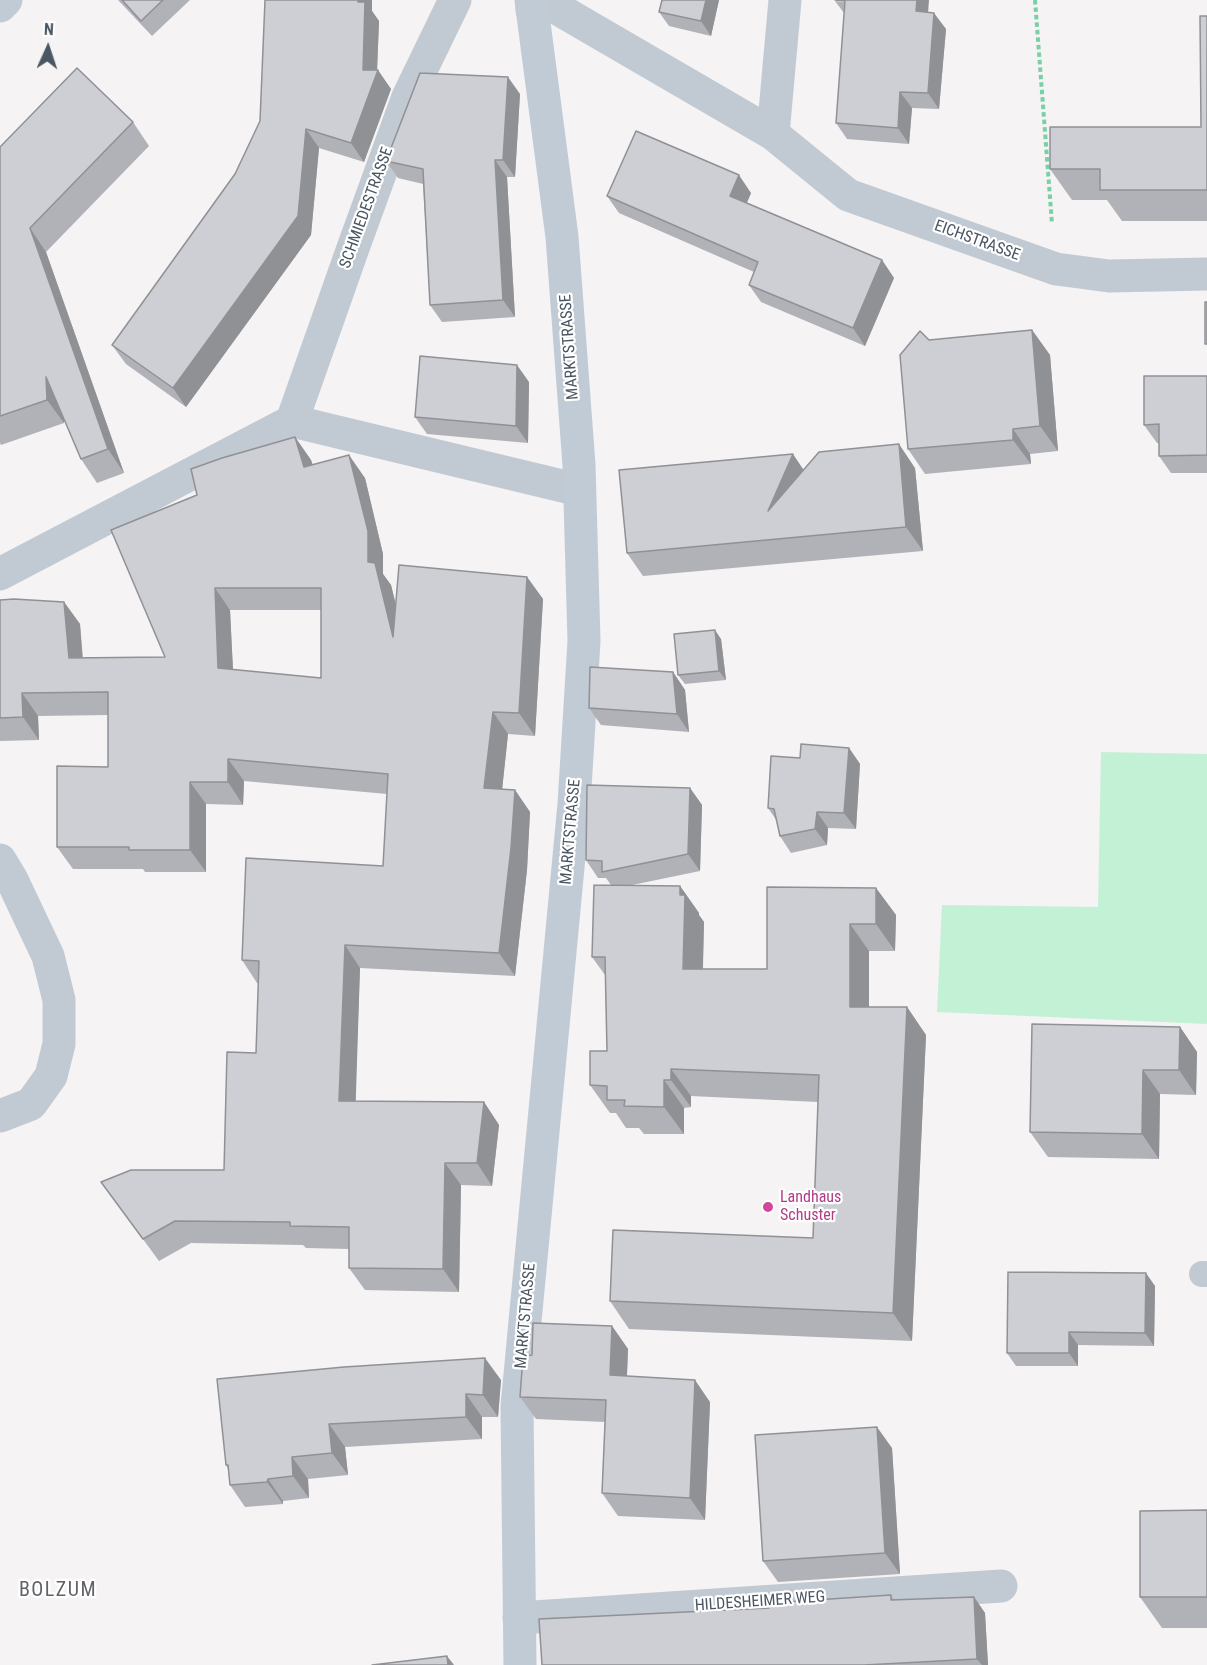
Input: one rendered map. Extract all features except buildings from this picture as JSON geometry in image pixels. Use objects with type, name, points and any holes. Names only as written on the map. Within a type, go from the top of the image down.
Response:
[{"type":"street","points":[[0,6],[6,0]]},
{"type":"street","name":"SCHMIEDESTRASSE","points":[[292,421],[408,97],[455,0]]},
{"type":"street","points":[[772,134],[785,0]]},
{"type":"street","name":"EICHSTRASSE","points":[[532,5],[553,6],[772,134],[848,195],[1056,269],[1109,276],[1207,274]]},
{"type":"street","name":"MARKTSTRASSE","points":[[520,1665],[517,1406],[574,804],[584,640],[579,454],[562,237],[532,5]]},
{"type":"street","points":[[0,574],[292,421],[579,490]]},
{"type":"street","points":[[0,860],[48,956],[59,1000],[59,1044],[51,1076],[31,1104],[0,1116]]},
{"type":"street","name":"HILDESHEIMER WEG","points":[[519,1618],[1001,1586]]},
{"type":"path","points":[[1035,0],[1056,269]]},
{"type":"green space","points":[[1101,752],[1207,754],[1207,1024],[937,1012],[942,905],[1098,907]]},
{"type":"place","name":"Landhaus Schuster","points":[[768,1207]]},
{"type":"district","name":"BOLZUM","points":[[58,1591]]}]
